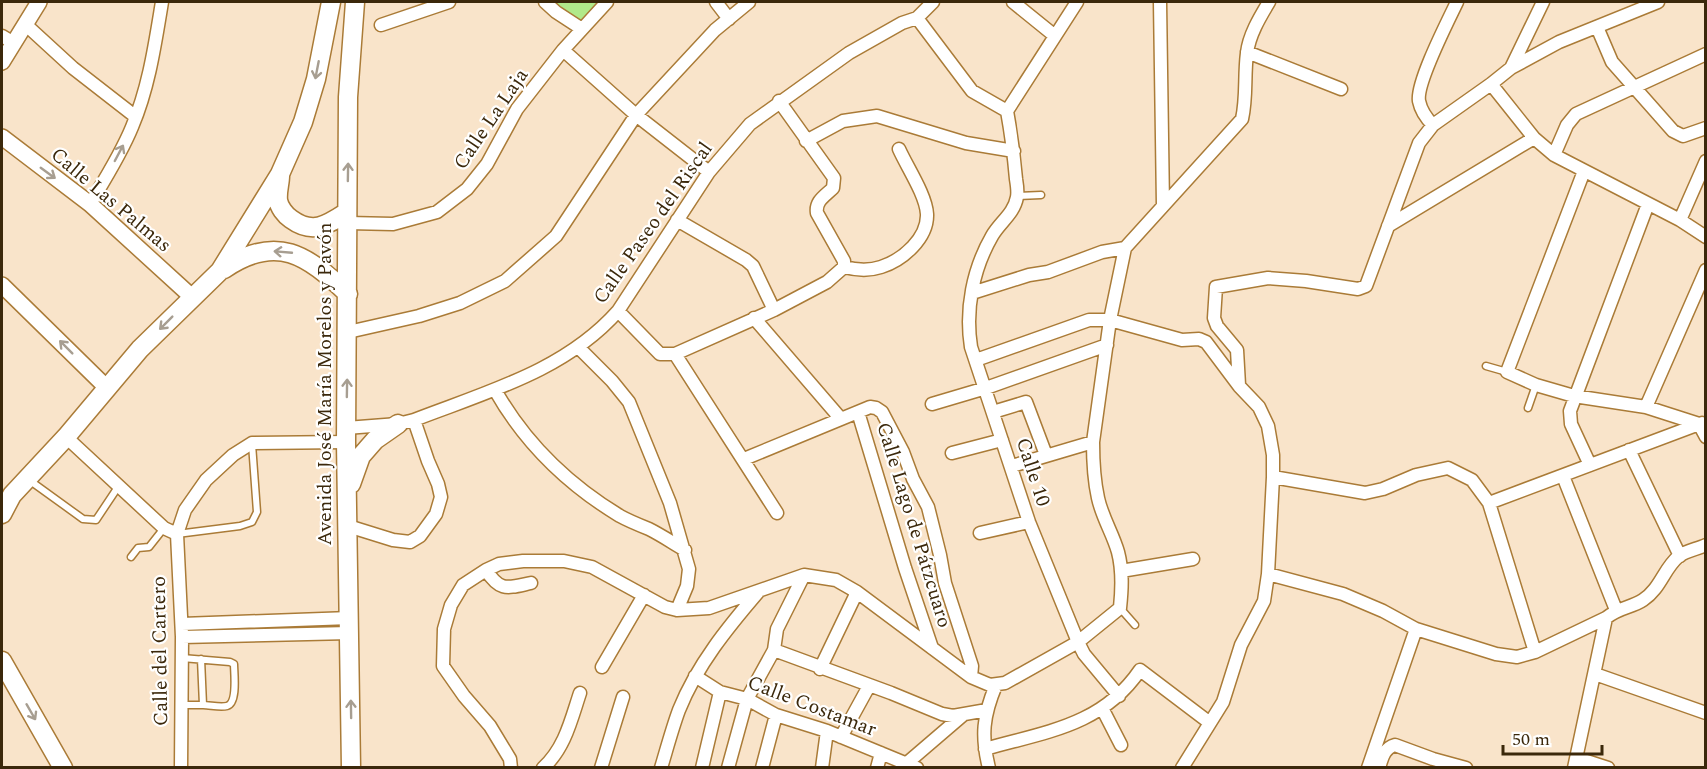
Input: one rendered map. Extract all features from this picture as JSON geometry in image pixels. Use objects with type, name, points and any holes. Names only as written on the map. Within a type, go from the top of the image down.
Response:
[{"type":"main road","name":"Avenida José María Morelos y Pavón","points":[[351,768],[346,497],[348,97],[356,2]]},
{"type":"main road","points":[[220,271],[280,174],[303,122],[316,79],[330,7]]},
{"type":"main road","points":[[280,174],[278,201],[285,215],[299,225],[313,228],[348,217]]},
{"type":"main road","points":[[2,514],[7,499],[66,437],[140,349],[220,271],[236,261],[255,254],[277,250],[293,253],[325,272],[348,294]]},
{"type":"main road","points":[[346,497],[361,456],[375,440],[406,422]]},
{"type":"main road","points":[[4,672],[63,768]]},
{"type":"street","points":[[2,62],[7,39],[25,24],[39,2]]},
{"type":"street","points":[[90,204],[136,117],[153,57],[162,2]]},
{"type":"street","points":[[381,25],[448,2]]},
{"type":"street","points":[[545,2],[582,29]]},
{"type":"street","name":"Calle La Laja","points":[[348,217],[393,224],[437,212],[467,189],[487,164],[517,109],[562,50],[607,2]]},
{"type":"street","points":[[716,2],[729,19]]},
{"type":"street","points":[[348,332],[419,316],[460,303],[505,281],[556,236],[636,115],[715,30],[749,2]]},
{"type":"street","name":"Calle Paseo del Riscal","points":[[252,443],[346,435],[406,422],[495,390],[534,373],[579,348],[601,330],[618,311],[709,172],[750,124],[849,53],[902,23],[916,18],[933,2]]},
{"type":"street","points":[[1013,2],[1055,36]]},
{"type":"street","points":[[1018,196],[1007,111],[1077,2]]},
{"type":"street","points":[[1160,2],[1163,206]]},
{"type":"street","points":[[511,768],[510,759],[490,726],[464,696],[443,666],[444,629],[451,605],[463,585],[499,564],[523,561],[564,561],[592,567],[664,607],[676,610],[709,608],[804,575],[836,580],[857,592],[971,677],[983,683],[996,685],[1005,683],[1078,642],[1120,608],[1122,585],[1118,551],[1098,500],[1093,442],[1110,320],[1125,248],[1242,119],[1246,103],[1247,52],[1256,25],[1269,2]]},
{"type":"street","points":[[1433,125],[1424,115],[1418,99],[1422,82],[1457,2]]},
{"type":"street","points":[[1511,68],[1543,2]]},
{"type":"street","points":[[1239,386],[1237,350],[1216,326],[1214,318],[1216,287],[1268,278],[1358,289],[1366,286],[1419,143],[1433,125],[1511,68],[1559,42],[1658,2]]},
{"type":"street","points":[[916,18],[972,91],[1007,111]]},
{"type":"street","points":[[25,24],[73,68],[136,117]]},
{"type":"street","points":[[1598,27],[1612,62],[1673,131],[1683,136],[1706,128]]},
{"type":"street","points":[[562,50],[636,115],[709,172]]},
{"type":"street","points":[[1247,52],[1341,88]]},
{"type":"street","points":[[1554,155],[1567,125],[1576,114],[1706,54]]},
{"type":"street","points":[[1491,84],[1534,138],[1554,155],[1680,220],[1706,237]]},
{"type":"street","points":[[618,311],[660,354],[675,354],[774,310],[827,282],[844,267],[844,261],[817,213],[816,207],[819,201],[833,189],[834,178],[779,101]]},
{"type":"street","points":[[806,141],[843,121],[877,116],[966,142],[1014,152]]},
{"type":"street","name":"Calle Las Palmas","points":[[2,138],[90,204],[192,297]]},
{"type":"street","points":[[1388,226],[1534,138]]},
{"type":"street","points":[[844,267],[857,270],[879,268],[895,262],[923,234],[927,214],[924,201],[899,149]]},
{"type":"street","points":[[1680,220],[1706,160]]},
{"type":"street","points":[[1584,171],[1507,372],[1536,385],[1574,396],[1646,407],[1702,423]]},
{"type":"street","name":"Calle 10","points":[[1018,196],[1012,210],[993,234],[980,264],[968,309],[968,328],[976,360],[1029,522],[1078,642],[1084,654],[1119,696]]},
{"type":"street","points":[[1590,465],[1571,424],[1570,411],[1648,204]]},
{"type":"street","points":[[676,220],[753,266],[774,310]]},
{"type":"street","points":[[972,292],[1029,275],[1048,272],[1102,252],[1125,248]]},
{"type":"street","points":[[1646,407],[1706,270]]},
{"type":"street","points":[[5,293],[107,388]]},
{"type":"street","points":[[754,318],[841,419]]},
{"type":"street","points":[[976,360],[1089,320],[1110,320],[1182,340],[1199,339],[1206,342],[1265,417],[1273,455],[1273,477],[1268,574],[1264,601],[1240,645],[1223,702],[1182,768]]},
{"type":"street","points":[[932,404],[986,388],[1107,345]]},
{"type":"street","points":[[579,348],[629,402],[670,504],[689,568],[687,586],[676,610]]},
{"type":"street","points":[[675,354],[777,513]]},
{"type":"street","points":[[495,390],[527,438],[567,480],[621,516],[685,550]]},
{"type":"street","points":[[993,412],[1026,402],[1046,455]]},
{"type":"street","points":[[744,459],[870,407],[882,412],[928,507],[945,583],[972,666],[971,677]]},
{"type":"street","name":"Calle Lago de Pátzcuaro","points":[[858,412],[905,568],[933,649]]},
{"type":"street","points":[[348,526],[393,540],[410,542],[420,536],[436,514],[441,497],[438,484],[406,422]]},
{"type":"street","points":[[1702,423],[1706,437]]},
{"type":"street","points":[[1489,503],[1702,423]]},
{"type":"street","points":[[66,437],[164,528],[177,534],[185,510],[206,480],[233,455],[252,443]]},
{"type":"street","points":[[952,453],[1002,440]]},
{"type":"street","points":[[1012,466],[1093,442]]},
{"type":"street","points":[[1629,450],[1680,556]]},
{"type":"street","points":[[1273,477],[1372,493],[1416,475],[1448,468],[1472,480],[1489,503],[1535,652]]},
{"type":"street","points":[[1563,476],[1611,614],[1575,763],[1608,768]]},
{"type":"street","points":[[980,533],[1029,522]]},
{"type":"street","name":"Calle del Cartero","points":[[177,534],[182,630],[181,768]]},
{"type":"street","points":[[1268,574],[1343,594],[1383,611],[1416,629],[1496,654],[1517,657],[1535,652],[1642,601],[1656,590],[1671,565],[1680,556],[1706,546]]},
{"type":"street","points":[[1121,571],[1193,559]]},
{"type":"street","points":[[486,570],[494,582],[502,587],[510,588],[531,583]]},
{"type":"street","points":[[728,768],[747,699],[774,650],[777,629],[804,575]]},
{"type":"street","points":[[661,768],[679,710],[695,676],[726,628],[759,590]]},
{"type":"street","points":[[820,669],[857,592]]},
{"type":"street","points":[[602,668],[644,595]]},
{"type":"street","points":[[182,630],[350,626]]},
{"type":"street","points":[[1368,768],[1416,629]]},
{"type":"street","points":[[774,650],[942,714],[953,716],[987,710]]},
{"type":"street","points":[[985,749],[1035,737],[1064,727],[1102,708],[1128,688],[1140,670],[1210,723]]},
{"type":"street","points":[[1595,674],[1706,713]]},
{"type":"street","name":"Calle Costamar","points":[[695,676],[720,692],[747,699],[776,715],[827,731],[912,765]]},
{"type":"street","points":[[989,768],[983,730],[996,685]]},
{"type":"street","points":[[841,737],[868,686]]},
{"type":"street","points":[[702,768],[720,692]]},
{"type":"street","points":[[547,765],[565,738],[580,693]]},
{"type":"street","points":[[601,768],[623,697]]},
{"type":"street","points":[[1102,708],[1121,745]]},
{"type":"street","points":[[912,765],[964,714]]},
{"type":"street","points":[[762,768],[776,715]]},
{"type":"street","points":[[822,768],[827,731]]},
{"type":"street","points":[[1379,768],[1382,756],[1389,747],[1395,745],[1466,768]]},
{"type":"street","points":[[877,768],[881,753]]},
{"type":"lane","points":[[1018,196],[1041,195]]},
{"type":"lane","points":[[1486,366],[1507,372]]},
{"type":"lane","points":[[1528,408],[1536,385]]},
{"type":"lane","points":[[177,534],[240,526],[252,522],[257,512],[252,443]]},
{"type":"lane","points":[[27,478],[83,519],[96,520],[118,487]]},
{"type":"lane","points":[[131,557],[138,548],[149,547],[164,528]]},
{"type":"lane","points":[[1120,608],[1135,625]]},
{"type":"lane","points":[[181,658],[234,664],[232,703],[228,706],[181,705]]},
{"type":"lane","points":[[201,659],[203,705]]},
{"type":"green space","points":[[545,2],[608,2],[582,29]]}]
